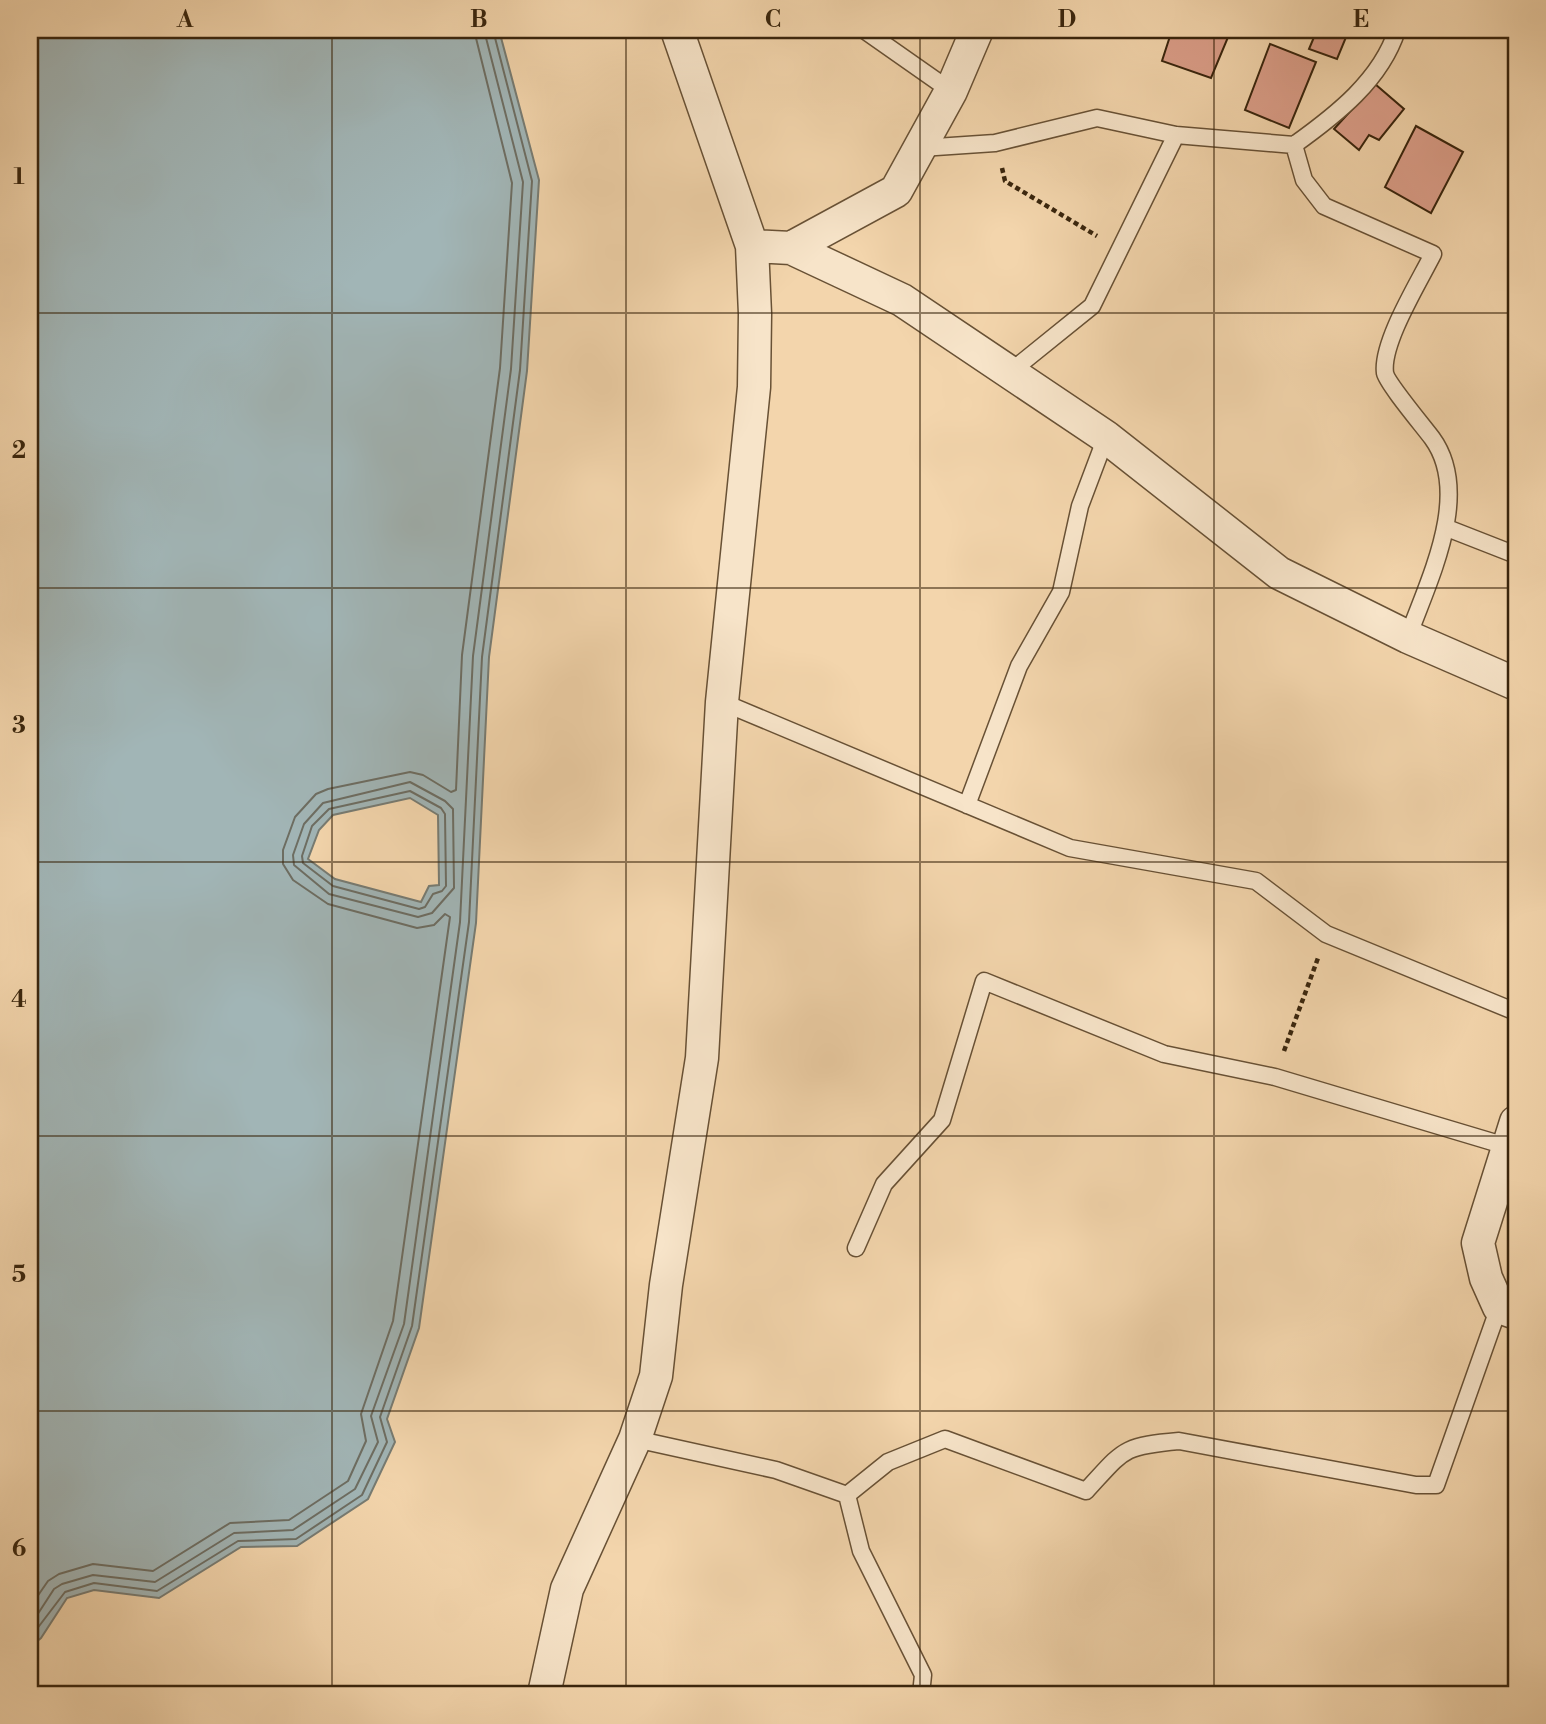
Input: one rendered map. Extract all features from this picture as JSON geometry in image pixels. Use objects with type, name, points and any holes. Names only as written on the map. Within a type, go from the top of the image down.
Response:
[{"type":"street","points":[[544,1694],[568,1589],[635,1439],[656,1376],[666,1285],[702,1058],[723,702],[754,387],[752,246],[677,30]]},
{"type":"street","points":[[791,248],[896,191],[951,91],[977,30]]},
{"type":"street","points":[[752,246],[791,248],[902,300],[1106,437],[1279,573],[1408,637],[1516,684]]},
{"type":"street","points":[[1508,1310],[1486,1278],[1478,1243],[1511,1134]]},
{"type":"lane","points":[[864,30],[951,91]]},
{"type":"lane","points":[[921,148],[995,143],[1097,118],[1176,135],[1294,145],[1340,112],[1390,52],[1397,30]]},
{"type":"lane","points":[[1009,373],[1092,306],[1176,135]]},
{"type":"lane","points":[[1294,145],[1304,180],[1324,206],[1433,254],[1386,352],[1385,375],[1437,446],[1447,471],[1447,528],[1408,637]]},
{"type":"lane","points":[[967,805],[1019,666],[1061,592],[1080,506],[1106,437]]},
{"type":"lane","points":[[1447,528],[1516,555]]},
{"type":"lane","points":[[723,702],[1070,848],[1256,881],[1326,934],[1516,1012]]},
{"type":"lane","points":[[856,1248],[884,1184],[942,1120],[984,981],[1164,1054],[1275,1077],[1511,1134]]},
{"type":"lane","points":[[847,1495],[888,1462],[945,1439],[1086,1491],[1122,1452],[1140,1444],[1179,1441],[1416,1485],[1436,1485],[1508,1310]]},
{"type":"lane","points":[[635,1439],[776,1470],[847,1495]]},
{"type":"lane","points":[[847,1495],[860,1551],[923,1675],[921,1694]]},
{"type":"path","points":[[995,143],[1006,181],[1119,249]]},
{"type":"path","points":[[1275,1077],[1326,934]]},
{"type":"water","points":[[30,30],[499,30],[539,180],[527,371],[489,657],[476,923],[419,1328],[387,1419],[395,1442],[368,1499],[297,1546],[241,1547],[159,1598],[94,1590],[67,1598],[41,1638],[30,1647]],"holes":[[[410,798],[438,815],[439,885],[429,886],[421,902],[335,879],[308,859],[319,830],[333,815]]]},
{"type":"building","points":[[1172,30],[1231,30],[1211,78],[1162,61]]},
{"type":"building","points":[[1317,30],[1349,30],[1337,59],[1309,49]]},
{"type":"building","points":[[1505,30],[1516,30],[1516,61]]},
{"type":"building","points":[[1270,44],[1316,62],[1289,128],[1245,110]]},
{"type":"building","points":[[1375,84],[1404,109],[1379,140],[1369,135],[1359,150],[1334,129]]},
{"type":"building","points":[[1416,126],[1463,152],[1431,213],[1385,187]]}]
